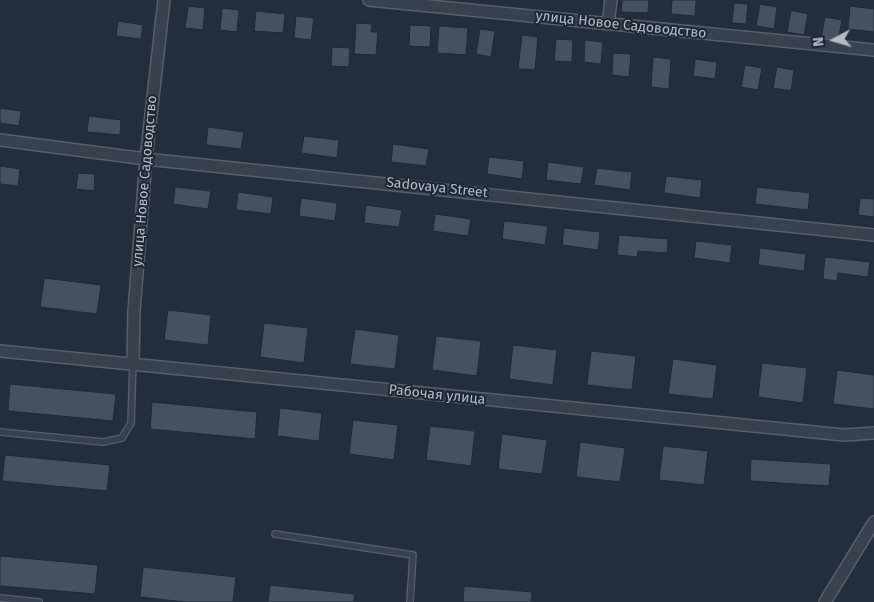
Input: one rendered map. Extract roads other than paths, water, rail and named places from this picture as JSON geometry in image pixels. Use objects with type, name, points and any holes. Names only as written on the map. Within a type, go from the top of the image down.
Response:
[{"type":"street","name":"улица Новое Садоводство","points":[[133,363],[134,311],[146,159],[164,0]]},
{"type":"street","name":"улица Новое Садоводство","points":[[369,0],[874,50]]},
{"type":"street","points":[[608,24],[611,0]]},
{"type":"street","name":"Sadovaya Street","points":[[0,140],[146,159],[874,235]]},
{"type":"street","name":"Рабочая улица","points":[[0,351],[844,435],[874,433]]},
{"type":"street","points":[[825,602],[874,522]]},
{"type":"lane","points":[[0,432],[103,442],[122,438],[131,422],[133,363]]},
{"type":"lane","points":[[275,534],[413,555],[410,602]]},
{"type":"lane","points":[[0,598],[39,602]]}]
